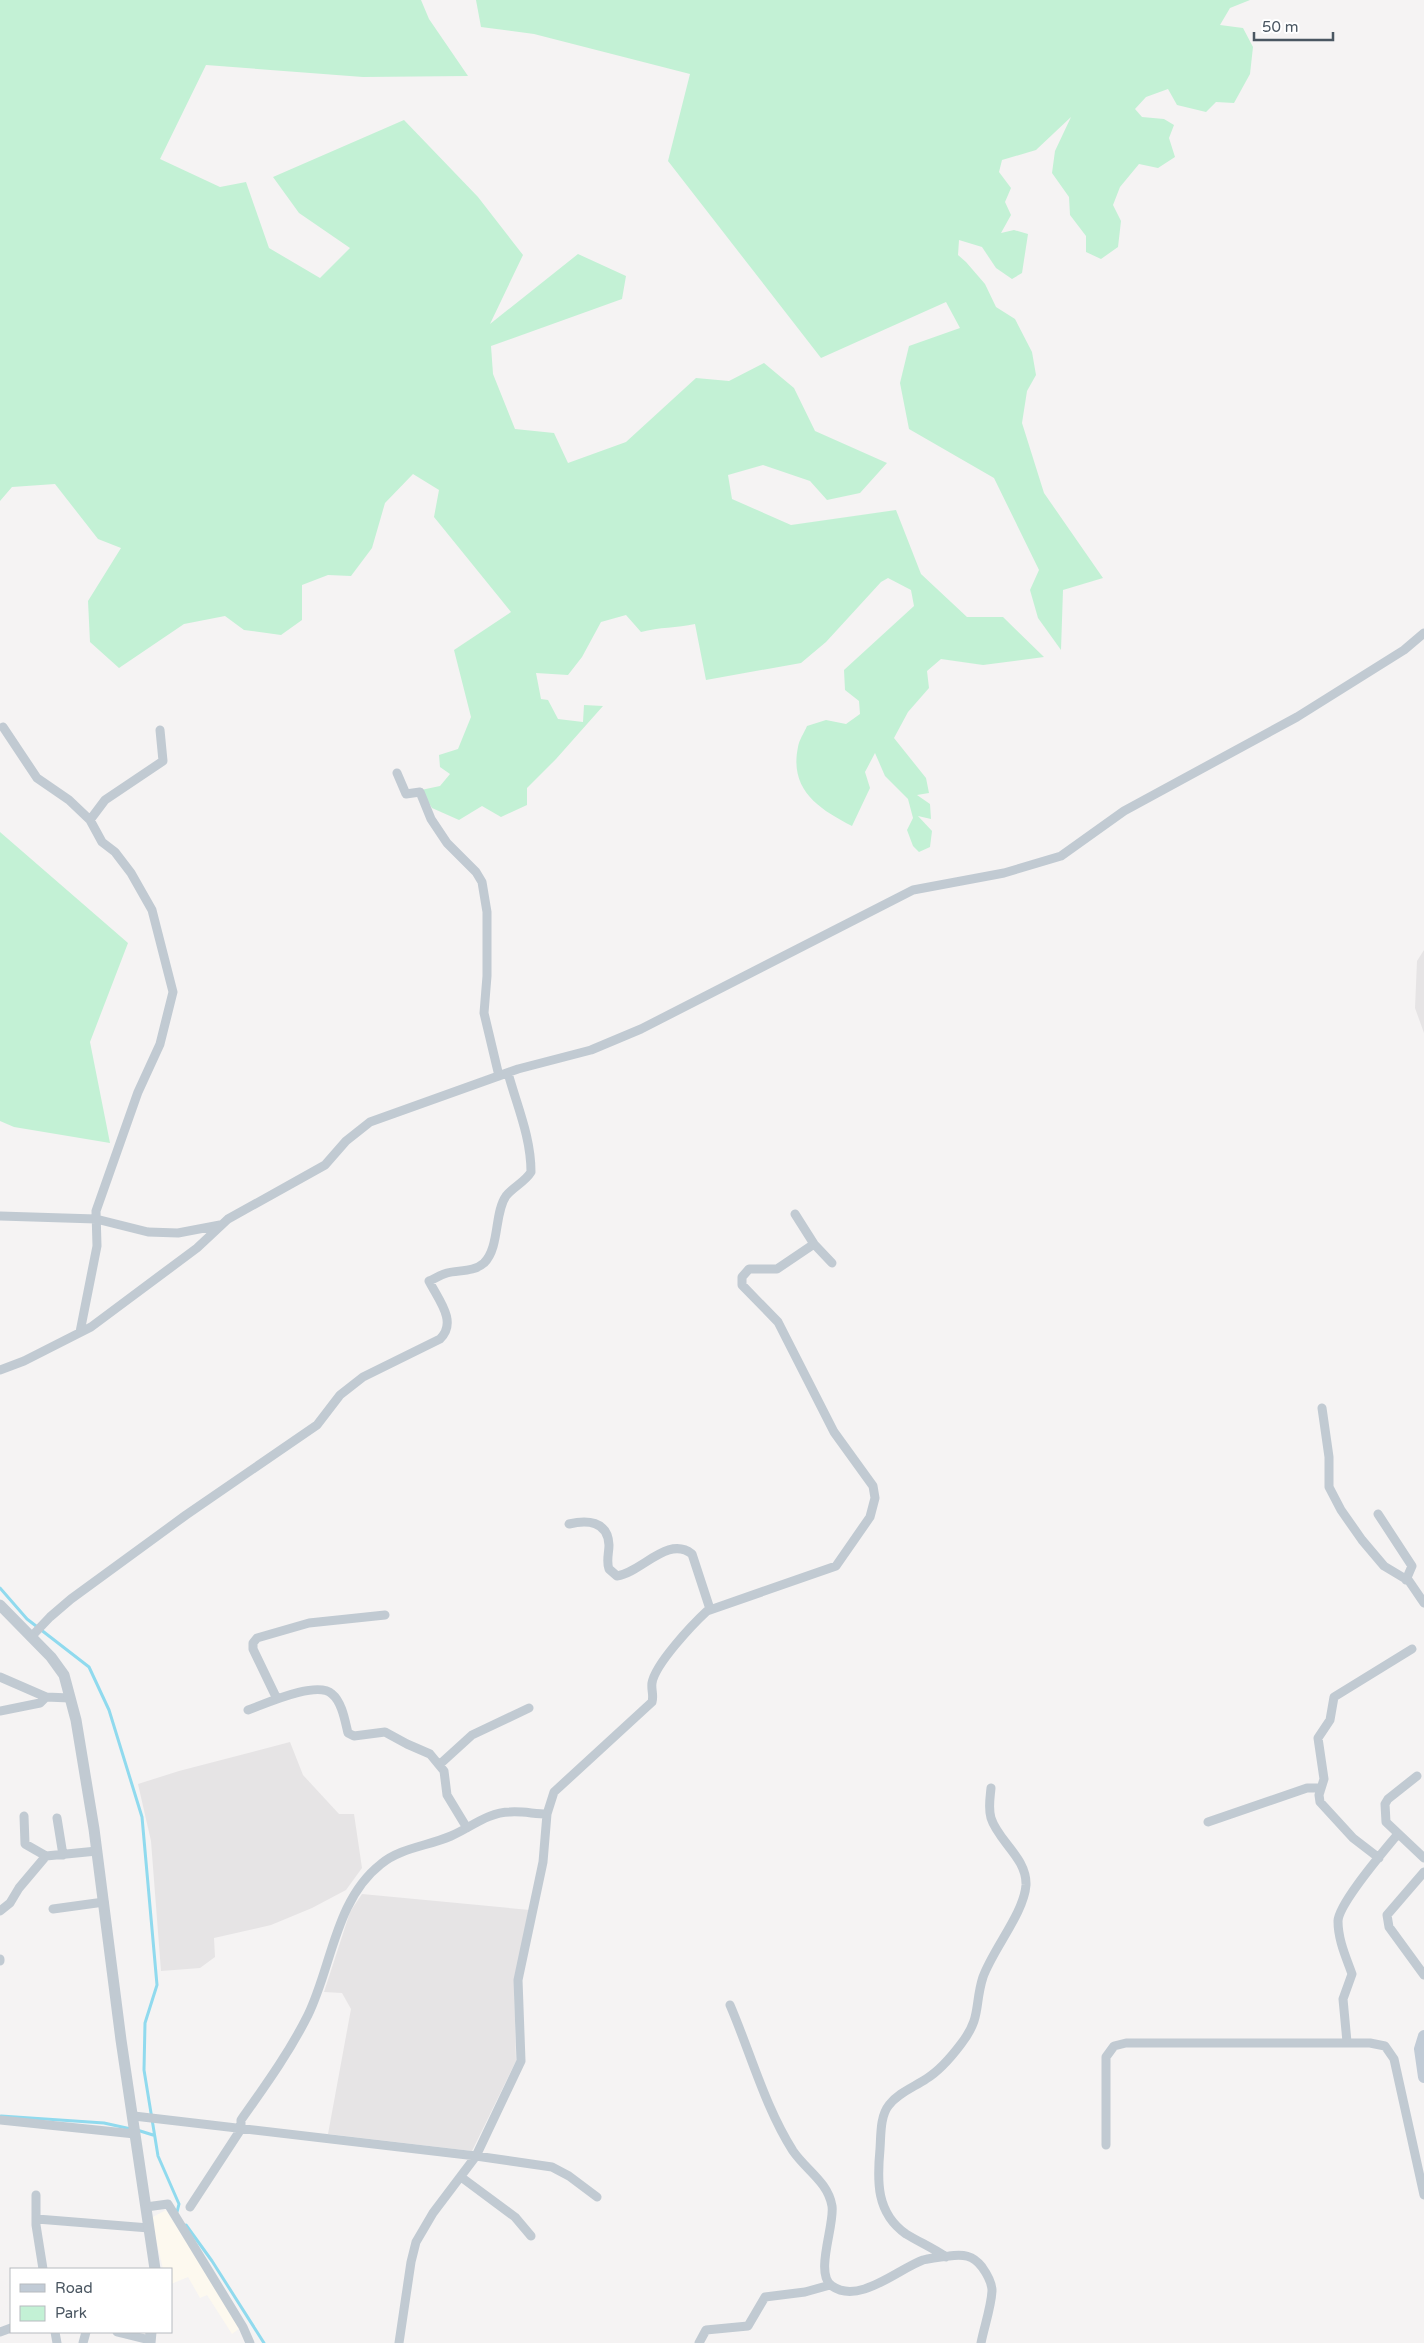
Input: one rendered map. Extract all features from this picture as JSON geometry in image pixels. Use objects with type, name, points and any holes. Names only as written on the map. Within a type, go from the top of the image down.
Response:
[{"type":"main road","points":[[1424,2036],[1420,2049],[1424,2077]]},
{"type":"street","points":[[0,1370],[24,1361],[91,1327],[197,1248],[228,1219],[325,1165],[346,1141],[370,1122],[508,1073],[591,1050],[641,1028],[913,890],[1004,873],[1060,856],[1124,811],[1305,712],[1404,650],[1424,633]]},
{"type":"street","points":[[3,727],[37,778],[69,800],[90,820],[102,842],[115,852],[131,873],[152,910],[173,992],[160,1044],[135,1101],[96,1210],[97,1246],[80,1332]]},
{"type":"street","points":[[90,820],[105,800],[163,761],[160,730]]},
{"type":"street","points":[[397,773],[406,794],[420,792],[432,820],[447,843],[476,872],[482,882],[487,912],[487,976],[484,1013],[499,1076]]},
{"type":"street","points":[[33,1635],[71,1599],[184,1517],[317,1425],[340,1396],[364,1377],[440,1340],[446,1333],[448,1320],[429,1281],[446,1273],[470,1269],[484,1263],[496,1237],[502,1205],[506,1196],[527,1178],[531,1172],[523,1116],[516,1103],[508,1073]]},
{"type":"street","points":[[795,1214],[814,1244],[832,1262]]},
{"type":"street","points":[[0,1216],[96,1219],[148,1232],[178,1234],[222,1225]]},
{"type":"street","points":[[399,2343],[411,2262],[416,2242],[433,2213],[476,2156],[521,2061],[518,1980],[543,1862],[547,1814],[554,1792],[652,1702],[654,1695],[652,1684],[657,1670],[692,1625],[710,1610],[802,1580],[836,1566],[870,1517],[875,1498],[873,1486],[834,1432],[778,1322],[742,1285],[742,1277],[749,1269],[777,1269],[814,1244]]},
{"type":"street","points":[[1322,1408],[1329,1457],[1329,1487],[1341,1510],[1362,1540],[1384,1566],[1406,1580],[1424,1602]]},
{"type":"street","points":[[1378,1514],[1412,1566],[1406,1580]]},
{"type":"street","points":[[569,1524],[587,1520],[598,1524],[608,1538],[609,1569],[618,1576],[640,1568],[662,1552],[678,1548],[686,1549],[692,1554],[710,1610]]},
{"type":"street","points":[[0,1605],[33,1635],[64,1675],[78,1729],[97,1851],[121,2040],[136,2125],[156,2268]]},
{"type":"street","points":[[277,1699],[253,1649],[253,1643],[257,1638],[309,1623],[385,1615]]},
{"type":"street","points":[[1380,1858],[1354,1838],[1325,1810],[1320,1802],[1324,1779],[1318,1738],[1330,1720],[1334,1697],[1412,1649]]},
{"type":"street","points":[[0,1677],[46,1697],[70,1698]]},
{"type":"street","points":[[248,1710],[310,1689],[326,1690],[339,1703],[348,1733],[354,1736],[386,1732],[430,1754],[444,1771],[447,1795],[467,1828]]},
{"type":"street","points":[[0,1711],[40,1703],[46,1697]]},
{"type":"street","points":[[439,1765],[472,1735],[529,1708]]},
{"type":"street","points":[[1418,1776],[1385,1804],[1386,1822],[1424,1858]]},
{"type":"street","points":[[946,2256],[928,2244],[907,2234],[892,2221],[880,2200],[877,2180],[881,2138],[884,2113],[889,2105],[898,2096],[928,2078],[941,2066],[960,2046],[972,2028],[978,2010],[983,1979],[990,1961],[1016,1914],[1026,1885],[1024,1872],[991,1819],[989,1807],[991,1788]]},
{"type":"street","points":[[1208,1822],[1307,1788],[1321,1788]]},
{"type":"street","points":[[190,2207],[240,2129],[241,2120],[283,2059],[308,2014],[347,1908],[363,1883],[380,1864],[395,1855],[450,1836],[486,1818],[508,1811],[547,1814]]},
{"type":"street","points":[[24,1816],[25,1844],[46,1856],[97,1851]]},
{"type":"street","points":[[58,1818],[63,1854]]},
{"type":"street","points":[[1347,2042],[1343,1999],[1352,1974],[1339,1939],[1338,1919],[1344,1904],[1397,1834]]},
{"type":"street","points":[[0,1911],[10,1903],[19,1888],[46,1856]]},
{"type":"street","points":[[1424,1872],[1387,1914],[1386,1919],[1389,1927],[1424,1975]]},
{"type":"street","points":[[54,1909],[104,1902]]},
{"type":"street","points":[[730,2005],[781,2130],[794,2153],[826,2189],[832,2205],[833,2218],[826,2256],[825,2275],[830,2285],[842,2291],[862,2290],[923,2260],[962,2254],[976,2260],[987,2275],[992,2290],[981,2343]]},
{"type":"street","points":[[1106,2145],[1106,2056],[1114,2046],[1126,2043],[1347,2042],[1385,2046],[1394,2059],[1424,2195]]},
{"type":"street","points":[[1,2116],[136,2125],[158,2119],[476,2156],[552,2167],[569,2176],[597,2197]]},
{"type":"street","points":[[461,2177],[515,2217],[531,2236]]},
{"type":"street","points":[[36,2195],[39,2245],[43,2268]]},
{"type":"street","points":[[146,2207],[168,2204],[243,2328],[250,2343]]},
{"type":"street","points":[[38,2219],[149,2228]]},
{"type":"street","points":[[698,2343],[706,2330],[748,2326],[764,2298],[805,2292],[830,2285]]},
{"type":"street","points":[[123,2333],[150,2338]]},
{"type":"shaded area","points":[[1424,950],[1424,1033],[1415,1008],[1417,961]]},
{"type":"shaded area","points":[[290,1742],[303,1775],[339,1814],[354,1814],[362,1868],[346,1890],[312,1908],[271,1925],[214,1938],[215,1957],[200,1968],[161,1971],[151,1841],[138,1784],[179,1771]]},
{"type":"shaded area","points":[[362,1894],[530,1910],[514,1980],[516,2061],[472,2151],[328,2134],[351,2009],[342,1993],[324,1992],[350,1912]]},
{"type":"shaded area","points":[[166,2210],[240,2328],[232,2334],[207,2295],[200,2298],[188,2277],[172,2284],[172,2268],[163,2268],[151,2218]]},
{"type":"green space","points":[[0,0],[421,0],[429,19],[468,76],[363,77],[206,65],[160,159],[220,187],[246,182],[269,248],[320,278],[350,248],[299,213],[273,177],[404,120],[478,197],[523,255],[490,324],[578,254],[626,276],[622,299],[491,346],[493,374],[515,429],[554,433],[568,463],[626,442],[696,378],[729,381],[764,363],[794,388],[815,431],[887,463],[860,493],[827,500],[810,481],[763,465],[728,475],[732,499],[791,525],[896,510],[921,574],[967,617],[1003,617],[1044,657],[983,665],[941,659],[927,671],[929,688],[908,712],[894,738],[926,778],[929,793],[917,795],[930,804],[931,819],[918,816],[932,831],[930,847],[919,852],[913,846],[907,830],[913,818],[908,799],[885,776],[875,753],[865,772],[870,788],[852,826],[828,813],[818,805],[802,786],[798,775],[796,762],[798,747],[807,726],[826,720],[846,724],[860,714],[859,701],[845,690],[844,670],[914,606],[911,590],[888,578],[881,582],[826,642],[801,663],[706,680],[695,624],[641,632],[626,615],[601,622],[582,657],[568,675],[536,673],[541,699],[548,700],[558,719],[583,722],[584,705],[603,706],[556,759],[527,788],[527,805],[501,817],[482,806],[459,820],[432,808],[421,790],[440,786],[450,774],[440,767],[439,755],[458,749],[471,717],[454,650],[511,612],[434,517],[439,490],[413,474],[385,503],[372,548],[351,576],[328,575],[302,585],[302,620],[281,635],[244,630],[225,616],[184,624],[119,668],[90,642],[88,601],[121,548],[98,539],[55,484],[12,487],[0,501]]},
{"type":"green space","points":[[476,0],[1250,0],[1230,8],[1220,25],[1243,28],[1253,47],[1250,74],[1234,103],[1216,102],[1206,112],[1177,105],[1168,89],[1146,97],[1135,109],[1142,117],[1164,119],[1174,125],[1169,138],[1175,157],[1158,168],[1139,164],[1120,187],[1113,205],[1121,221],[1118,247],[1101,259],[1086,252],[1086,236],[1070,215],[1069,197],[1052,173],[1055,151],[1071,117],[1036,150],[1002,160],[999,172],[1011,188],[1005,202],[1011,215],[1001,233],[1014,230],[1028,234],[1022,273],[1012,279],[996,268],[982,247],[959,240],[958,255],[985,284],[996,307],[1015,319],[1032,352],[1036,375],[1027,391],[1022,423],[1044,493],[1103,578],[1063,590],[1061,650],[1038,618],[1030,590],[1039,570],[994,478],[909,429],[900,383],[909,346],[960,328],[946,302],[821,358],[668,161],[690,74],[534,34],[481,27]]},
{"type":"green space","points":[[0,832],[128,943],[90,1042],[110,1143],[14,1127],[0,1121]]},
{"type":"waterway","points":[[0,1588],[27,1619],[89,1667],[109,1710],[142,1817],[157,1985],[145,2023],[144,2070],[158,2156],[179,2204],[177,2212]]},
{"type":"waterway","points":[[1,2116],[104,2123],[131,2129]]},
{"type":"waterway","points":[[137,2130],[153,2135]]},
{"type":"waterway","points":[[186,2225],[212,2261],[264,2343]]}]
